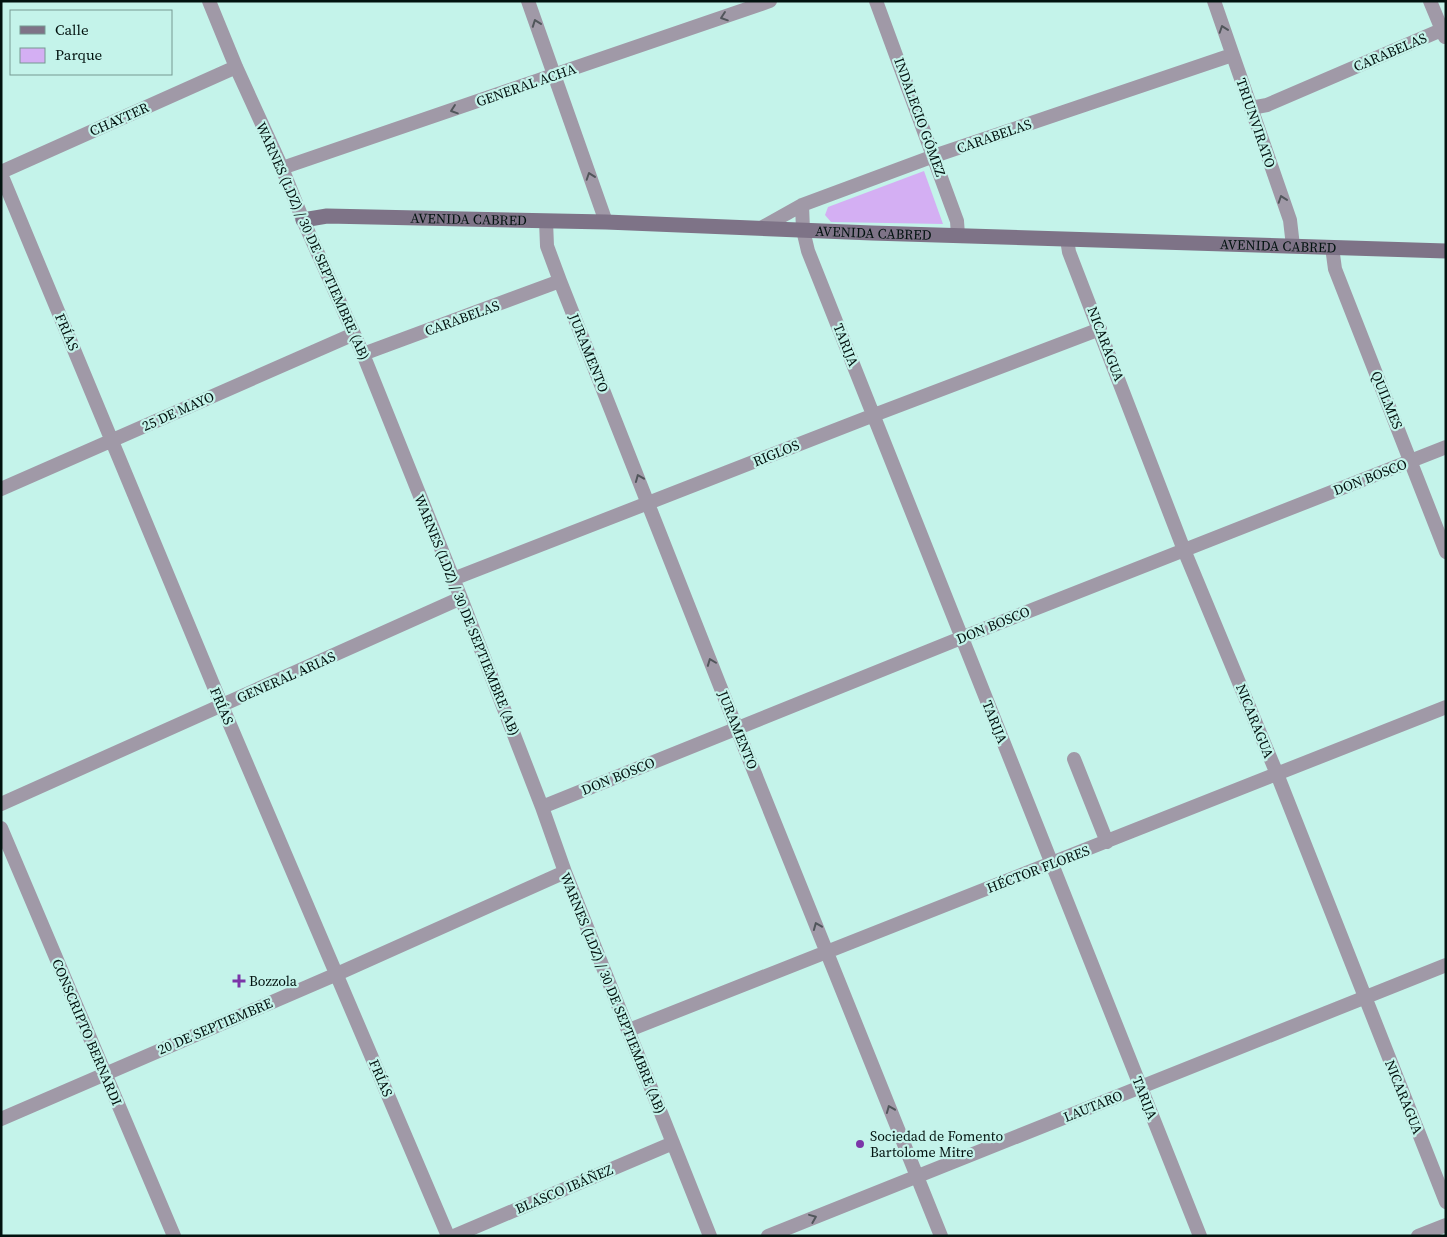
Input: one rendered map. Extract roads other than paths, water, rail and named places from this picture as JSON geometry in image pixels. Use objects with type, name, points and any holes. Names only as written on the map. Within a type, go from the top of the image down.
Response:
[{"type":"street","points":[[528,1],[606,222]]},
{"type":"street","name":"GENERAL ACHA","points":[[282,168],[770,1]]},
{"type":"street","name":"INDALECIO GÓMEZ","points":[[876,1],[957,221],[958,235]]},
{"type":"street","name":"TRIUNVIRATO","points":[[1214,1],[1290,220],[1292,246]]},
{"type":"street","points":[[1430,1],[1445,32]]},
{"type":"street","name":"WARNES (LDZ) / 30 DE SEPTIEMBRE (AB)","points":[[212,2],[236,67],[363,354],[461,598],[542,807],[565,872],[710,1236]]},
{"type":"street","name":"CARABELAS","points":[[1251,108],[1267,106],[1445,32]]},
{"type":"street","name":"CARABELAS","points":[[761,228],[802,205],[934,156],[1232,55]]},
{"type":"street","name":"CHAYTER","points":[[1,173],[236,67]]},
{"type":"street","name":"FRÍAS","points":[[1,173],[222,706],[448,1236]]},
{"type":"street","name":"TARIJA","points":[[802,205],[803,230],[808,251],[1200,1236]]},
{"type":"street","name":"AVENIDA CABRED","points":[[303,220],[327,216],[606,222],[1446,251]]},
{"type":"street","name":"JURAMENTO","points":[[546,221],[547,246],[560,281],[941,1236]]},
{"type":"street","name":"NICARAGUA","points":[[1067,239],[1069,252],[1184,550],[1277,774],[1446,1202]]},
{"type":"street","name":"QUILMES","points":[[1332,247],[1335,269],[1446,552]]},
{"type":"street","name":"CARABELAS","points":[[363,354],[560,281]]},
{"type":"street","name":"RIGLOS","points":[[453,579],[1100,329]]},
{"type":"street","name":"25 DE MAYO","points":[[1,489],[354,334]]},
{"type":"street","name":"DON BOSCO","points":[[542,807],[961,638],[1446,447]]},
{"type":"street","name":"GENERAL ARIAS","points":[[1,804],[461,598]]},
{"type":"street","name":"HÉCTOR FLORES","points":[[629,1030],[1446,707]]},
{"type":"street","points":[[1074,759],[1106,842]]},
{"type":"street","name":"CONSCRIPTO BERNARDI","points":[[1,828],[174,1236]]},
{"type":"street","name":"20 DE SEPTIEMBRE","points":[[1,1119],[337,974],[565,872]]},
{"type":"street","name":"LAUTARO","points":[[768,1236],[1446,965]]},
{"type":"street","name":"BLASCO IBÁÑEZ","points":[[454,1236],[673,1143]]},
{"type":"street","points":[[1418,1236],[1446,1225]]},
{"type":"place","name":"Bozzola","points":[[239,981]]},
{"type":"place","name":"Sociedad de Fomento Bartolome Mitre","points":[[860,1144]]}]
